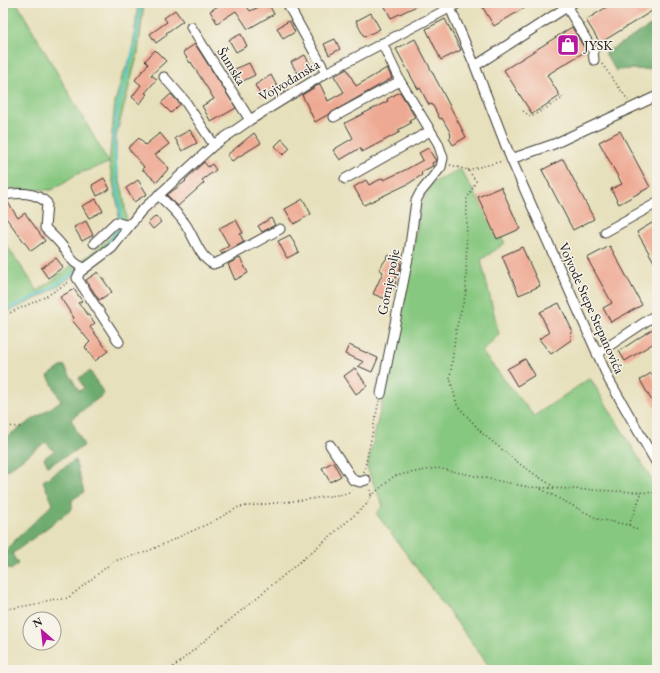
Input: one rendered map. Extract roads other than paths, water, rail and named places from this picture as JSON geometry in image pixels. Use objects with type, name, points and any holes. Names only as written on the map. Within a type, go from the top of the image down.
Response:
[{"type":"street","points":[[287,3],[326,73]]},
{"type":"street","name":"Vojvođanska","points":[[81,268],[112,248],[141,211],[214,145],[250,120],[326,73],[449,6],[459,3]]},
{"type":"street","points":[[475,66],[570,5],[594,55]]},
{"type":"street","name":"Vojvode Stepe Stepanovića","points":[[449,6],[475,66],[511,159],[608,380],[657,464]]},
{"type":"street","name":"Šumska","points":[[191,27],[250,120]]},
{"type":"street","points":[[345,178],[430,131],[400,81],[382,43]]},
{"type":"street","points":[[164,77],[185,101],[214,145]]},
{"type":"street","points":[[334,117],[400,81]]},
{"type":"street","points":[[511,159],[554,144],[657,96]]},
{"type":"street","name":"Gornje polje","points":[[381,394],[408,253],[416,201],[430,179],[441,167],[443,158],[441,150],[430,131]]},
{"type":"street","points":[[3,195],[17,193],[38,195],[46,203],[45,228],[64,248],[67,255],[81,268],[77,278],[119,342]]},
{"type":"street","points":[[158,195],[186,224],[203,255],[212,264],[221,261],[280,229]]},
{"type":"street","points":[[605,232],[657,203]]},
{"type":"street","points":[[94,243],[116,222],[130,224]]},
{"type":"street","points":[[597,354],[657,314]]},
{"type":"street","points":[[330,445],[352,480],[360,482],[366,480]]},
{"type":"waterway","points":[[121,221],[114,143],[117,111],[135,43],[141,3]]},
{"type":"waterway","points":[[106,248],[120,225]]},
{"type":"waterway","points":[[3,311],[43,293],[78,270]]},
{"type":"place","name":"JYSK","points":[[568,45]]}]
